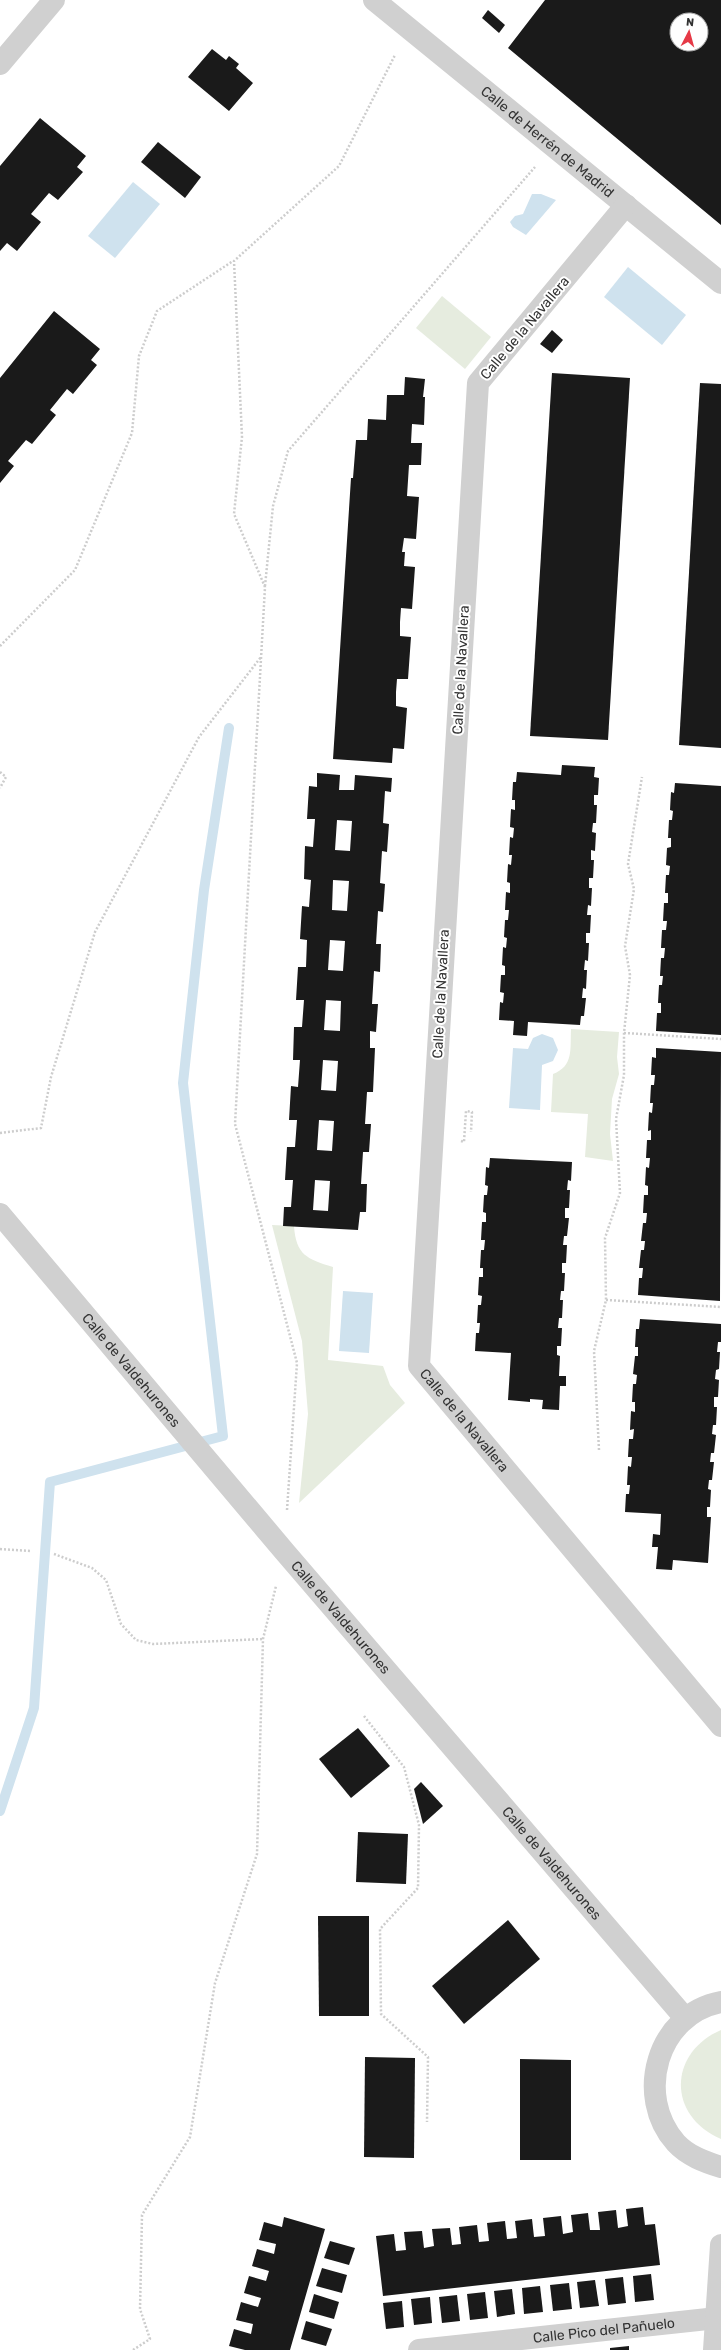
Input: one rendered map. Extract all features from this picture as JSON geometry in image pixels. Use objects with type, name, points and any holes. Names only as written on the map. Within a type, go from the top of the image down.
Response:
[{"type":"street","points":[[0,64],[54,0]]},
{"type":"street","name":"Calle de Herrén de Madrid","points":[[374,0],[721,283]]},
{"type":"street","name":"Calle de la Navallera","points":[[626,205],[478,383],[419,1366],[721,1726]]},
{"type":"street","name":"Calle de Valdehurones","points":[[0,1214],[284,1551],[685,2018]]},
{"type":"street","points":[[721,2002],[710,2004],[685,2018],[666,2039],[656,2065],[654,2092],[661,2120],[676,2143],[699,2160],[721,2167]]},
{"type":"street","points":[[714,2350],[721,2245]]},
{"type":"street","name":"Calle Pico del Pañuelo","points":[[419,2350],[717,2318]]},
{"type":"path","points":[[0,646],[75,570],[132,433],[139,356],[157,310],[234,261],[339,166],[408,28]]},
{"type":"path","points":[[133,2350],[150,2339],[140,2309],[142,2215],[190,2137],[215,1983],[258,1854],[263,1638],[284,1551],[297,1363],[235,1124],[265,587],[273,506],[288,452],[553,146]]},
{"type":"path","points":[[234,261],[242,436],[234,514],[265,587]]},
{"type":"path","points":[[0,1133],[41,1128],[51,1077],[95,932],[199,737],[261,657]]},
{"type":"path","points":[[0,772],[6,778],[0,788]]},
{"type":"path","points":[[598,1450],[594,1351],[606,1300],[606,1238],[620,1193],[616,1119],[624,1076],[624,1033],[630,975],[625,946],[634,890],[628,864],[642,777]]},
{"type":"path","points":[[624,1033],[721,1039]]},
{"type":"path","points":[[461,1141],[464,1142],[466,1111],[472,1112],[471,1132]]},
{"type":"path","points":[[606,1300],[721,1308]]},
{"type":"path","points":[[0,1549],[30,1551]]},
{"type":"path","points":[[54,1554],[92,1568],[106,1580],[121,1624],[136,1640],[153,1644],[263,1638]]},
{"type":"path","points":[[364,1716],[404,1767],[419,1825],[418,1888],[380,1929],[381,2014],[428,2058],[427,2122]]},
{"type":"shaded area","points":[[442,296],[491,337],[465,369],[416,328]]},
{"type":"shaded area","points":[[571,1029],[619,1032],[617,1057],[619,1074],[612,1099],[610,1134],[613,1161],[585,1157],[588,1114],[551,1112],[553,1074],[560,1071],[568,1062],[570,1056]]},
{"type":"shaded area","points":[[272,1225],[294,1226],[297,1244],[300,1250],[310,1258],[333,1267],[328,1360],[383,1366],[390,1385],[405,1403],[299,1503],[308,1414],[302,1341]]},
{"type":"shaded area","points":[[721,2030],[721,2139],[703,2129],[691,2116],[683,2100],[681,2084],[683,2069],[691,2054],[704,2040]]},
{"type":"water","points":[[133,182],[160,204],[115,258],[88,236]]},
{"type":"water","points":[[532,194],[541,194],[556,200],[526,235],[513,227],[510,222],[515,216],[523,214]]},
{"type":"water","points":[[628,267],[686,315],[662,345],[604,297]]},
{"type":"water","points":[[542,1034],[553,1038],[558,1050],[553,1061],[542,1065],[540,1110],[509,1108],[513,1048],[528,1049],[533,1038]]},
{"type":"water","points":[[343,1291],[373,1293],[369,1353],[339,1351]]},
{"type":"building","points":[[545,0],[721,0],[721,225],[508,48]]},
{"type":"building","points":[[488,10],[505,25],[499,33],[482,18]]},
{"type":"building","points":[[212,49],[226,60],[229,56],[239,64],[236,68],[253,83],[229,111],[188,77]]},
{"type":"building","points":[[40,118],[86,156],[77,167],[83,172],[58,200],[49,193],[31,214],[41,222],[17,251],[7,243],[0,251],[0,166]]},
{"type":"building","points":[[158,142],[201,177],[185,198],[141,162]]},
{"type":"building","points":[[54,311],[100,349],[91,360],[97,365],[73,394],[67,389],[50,410],[56,415],[32,444],[26,440],[8,461],[14,466],[0,483],[0,378]]},
{"type":"building","points":[[552,330],[563,340],[552,353],[540,344]]},
{"type":"building","points":[[552,373],[630,378],[608,740],[530,736]]},
{"type":"building","points":[[405,377],[425,379],[423,397],[425,397],[424,425],[412,424],[411,443],[422,443],[421,465],[409,465],[407,496],[419,497],[416,539],[404,538],[402,552],[405,552],[404,566],[415,567],[412,609],[401,608],[400,622],[400,636],[411,637],[408,679],[397,679],[396,692],[396,706],[407,708],[404,749],[393,748],[392,763],[333,759],[351,478],[353,478],[356,440],[367,440],[368,419],[386,420],[387,395],[404,395]]},
{"type":"building","points":[[700,383],[721,384],[721,748],[679,745]]},
{"type":"building","points":[[562,765],[595,767],[594,777],[599,778],[598,795],[594,795],[594,805],[597,805],[596,823],[593,823],[592,832],[596,833],[595,851],[591,850],[591,860],[594,860],[593,878],[589,878],[589,888],[592,888],[591,906],[588,905],[587,915],[591,915],[590,933],[586,933],[586,943],[589,943],[588,961],[585,960],[584,970],[587,970],[586,989],[583,988],[582,998],[586,998],[584,1016],[581,1016],[580,1025],[528,1022],[527,1036],[513,1035],[514,1021],[499,1020],[500,1002],[503,1003],[504,993],[500,992],[501,975],[505,975],[505,966],[502,965],[503,947],[506,948],[507,938],[504,937],[505,920],[508,920],[509,910],[505,910],[506,892],[510,893],[510,883],[507,882],[508,864],[511,865],[512,855],[509,855],[510,837],[513,838],[514,828],[510,827],[511,809],[515,810],[515,800],[512,800],[513,782],[516,782],[517,772],[561,775]]},
{"type":"building","points":[[317,773],[340,775],[339,790],[354,790],[355,775],[392,778],[391,792],[385,791],[383,823],[389,824],[387,852],[382,851],[380,883],[385,884],[383,912],[378,911],[376,944],[381,944],[380,972],[374,971],[372,1004],[378,1004],[376,1032],[370,1031],[370,1048],[375,1048],[373,1092],[367,1092],[365,1124],[371,1124],[369,1152],[363,1152],[361,1184],[367,1184],[366,1212],[360,1212],[358,1230],[283,1226],[284,1207],[291,1207],[293,1180],[285,1180],[287,1147],[295,1147],[297,1120],[289,1120],[291,1086],[298,1087],[300,1060],[293,1060],[294,1027],[302,1027],[304,1000],[296,1000],[298,967],[306,967],[307,940],[300,939],[302,906],[309,907],[311,880],[304,879],[305,846],[313,847],[315,819],[307,819],[309,786],[317,787]],"holes":[[[337,820],[352,821],[350,851],[335,850]],[[333,880],[349,881],[347,911],[332,910]],[[330,940],[345,941],[343,971],[328,970]],[[326,1000],[341,1001],[340,1031],[324,1030]],[[323,1060],[338,1061],[336,1091],[321,1090]],[[319,1120],[334,1121],[332,1151],[317,1150]],[[315,1180],[330,1181],[328,1211],[313,1210]]]},
{"type":"building","points":[[675,783],[721,786],[721,1035],[656,1031],[657,1013],[661,1013],[661,1003],[658,1003],[659,985],[662,985],[663,976],[660,976],[661,958],[664,958],[665,948],[661,948],[662,930],[666,930],[667,921],[663,921],[664,903],[668,903],[668,893],[665,893],[666,875],[669,875],[670,866],[666,865],[667,848],[671,847],[671,838],[668,838],[669,820],[672,820],[673,811],[670,810],[671,792],[674,793]]},
{"type":"building","points":[[656,1048],[721,1052],[720,1301],[638,1295],[639,1278],[642,1278],[643,1268],[639,1268],[641,1250],[644,1250],[645,1241],[641,1241],[643,1223],[646,1223],[647,1213],[643,1213],[644,1195],[648,1195],[648,1186],[645,1185],[646,1167],[649,1168],[650,1158],[646,1158],[647,1140],[651,1140],[651,1130],[648,1131],[649,1112],[652,1113],[653,1103],[650,1103],[651,1085],[654,1085],[655,1075],[651,1075],[652,1057],[656,1058]]},
{"type":"building","points":[[490,1158],[572,1162],[571,1181],[568,1180],[567,1190],[570,1190],[569,1208],[565,1208],[565,1218],[569,1218],[567,1236],[564,1236],[563,1245],[567,1245],[566,1263],[562,1263],[562,1273],[565,1273],[564,1291],[561,1291],[560,1300],[563,1300],[562,1318],[559,1318],[558,1328],[562,1328],[561,1346],[557,1346],[557,1355],[560,1356],[559,1376],[566,1376],[566,1386],[560,1386],[559,1410],[542,1409],[543,1400],[530,1399],[530,1402],[508,1400],[511,1353],[475,1351],[476,1333],[479,1333],[480,1323],[477,1323],[478,1305],[481,1305],[482,1296],[478,1295],[479,1277],[483,1277],[483,1268],[480,1268],[481,1250],[484,1250],[485,1240],[481,1240],[482,1222],[486,1222],[486,1213],[483,1212],[484,1195],[487,1195],[488,1186],[485,1185],[486,1167],[489,1168]]},
{"type":"building","points":[[640,1319],[721,1324],[721,1342],[718,1342],[717,1352],[720,1352],[719,1369],[716,1370],[715,1379],[719,1380],[718,1397],[714,1397],[714,1407],[717,1407],[716,1425],[713,1425],[712,1434],[716,1435],[714,1453],[711,1453],[710,1462],[714,1462],[712,1480],[709,1480],[708,1489],[711,1490],[710,1507],[707,1507],[707,1517],[711,1517],[708,1563],[673,1560],[672,1570],[656,1569],[658,1547],[652,1547],[653,1534],[660,1535],[661,1514],[625,1512],[626,1494],[629,1494],[630,1485],[627,1485],[628,1466],[631,1467],[632,1457],[628,1457],[629,1439],[633,1439],[634,1429],[630,1430],[631,1411],[635,1412],[635,1402],[632,1402],[633,1384],[636,1384],[637,1375],[633,1374],[635,1356],[638,1356],[638,1347],[635,1347],[636,1329],[639,1329]]},
{"type":"building","points":[[358,1728],[390,1766],[351,1798],[319,1759]]},
{"type":"building","points":[[421,1782],[443,1806],[423,1824],[414,1789]]},
{"type":"building","points":[[358,1832],[408,1834],[406,1884],[356,1882]]},
{"type":"building","points":[[318,1916],[369,1916],[369,2016],[319,2016]]},
{"type":"building","points":[[508,1920],[540,1959],[464,2024],[432,1986]]},
{"type":"building","points":[[365,2057],[415,2058],[414,2158],[364,2157]]},
{"type":"building","points":[[520,2059],[571,2060],[571,2160],[520,2160]]},
{"type":"building","points":[[643,2207],[645,2225],[655,2224],[660,2265],[383,2296],[376,2236],[394,2234],[396,2251],[406,2250],[404,2232],[422,2231],[424,2248],[434,2246],[432,2229],[450,2228],[452,2245],[461,2244],[459,2227],[477,2225],[479,2242],[489,2241],[487,2223],[505,2221],[507,2239],[517,2238],[515,2221],[532,2219],[534,2237],[545,2236],[543,2218],[561,2216],[563,2234],[573,2232],[571,2215],[588,2213],[590,2230],[600,2230],[598,2212],[616,2210],[618,2228],[628,2226],[626,2209]]},
{"type":"building","points":[[284,2217],[325,2229],[290,2350],[245,2350],[229,2346],[234,2329],[251,2334],[253,2324],[236,2320],[241,2302],[258,2307],[261,2298],[244,2293],[249,2276],[266,2281],[269,2271],[252,2266],[257,2249],[274,2254],[276,2244],[259,2240],[264,2222],[282,2227]]},
{"type":"building","points":[[330,2241],[355,2248],[349,2265],[324,2258]]},
{"type":"building","points":[[322,2268],[347,2275],[342,2293],[316,2286]]},
{"type":"building","points":[[651,2274],[654,2300],[635,2302],[633,2276]]},
{"type":"building","points":[[623,2277],[626,2303],[608,2305],[605,2279]]},
{"type":"building","points":[[595,2280],[599,2306],[580,2308],[577,2282]]},
{"type":"building","points":[[569,2283],[572,2309],[553,2311],[550,2285]]},
{"type":"building","points":[[540,2286],[543,2312],[524,2314],[522,2288]]},
{"type":"building","points":[[512,2289],[515,2314],[497,2317],[494,2291]]},
{"type":"building","points":[[485,2292],[488,2318],[470,2320],[467,2294]]},
{"type":"building","points":[[314,2294],[339,2302],[334,2319],[309,2312]]},
{"type":"building","points":[[457,2295],[460,2321],[442,2323],[439,2297]]},
{"type":"building","points":[[430,2297],[432,2323],[414,2325],[411,2299]]},
{"type":"building","points":[[402,2301],[404,2327],[386,2329],[383,2303]]},
{"type":"building","points":[[306,2321],[332,2329],[326,2346],[301,2339]]},
{"type":"building","points":[[629,2346],[629,2350],[610,2350],[610,2348]]},
{"type":"waterway","points":[[0,1811],[34,1708],[50,1482],[223,1436],[183,1083],[204,890],[229,728]]}]
